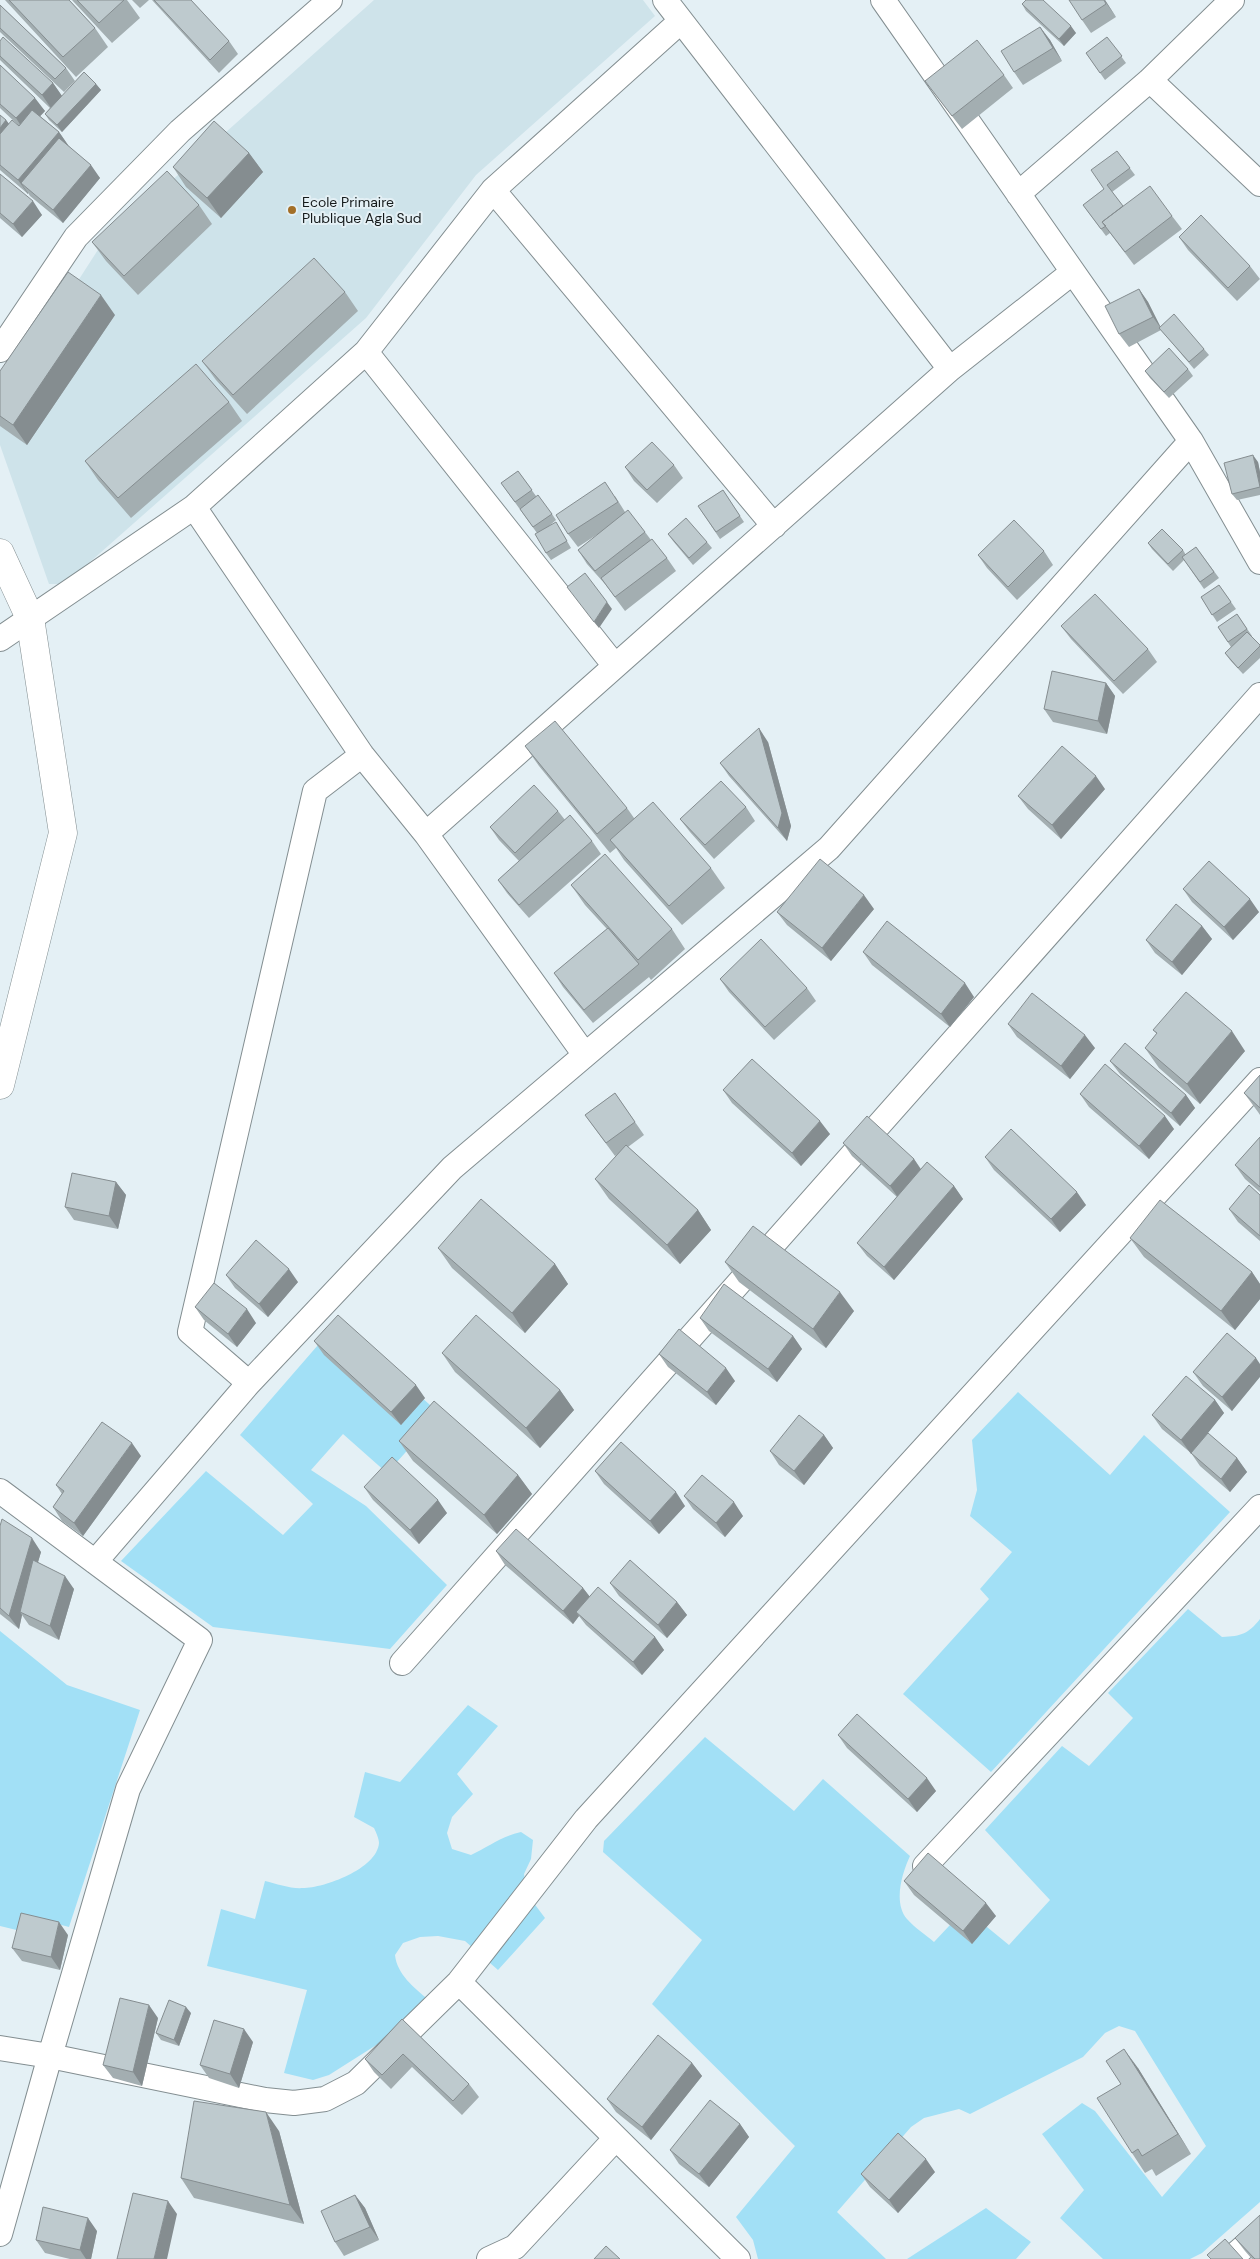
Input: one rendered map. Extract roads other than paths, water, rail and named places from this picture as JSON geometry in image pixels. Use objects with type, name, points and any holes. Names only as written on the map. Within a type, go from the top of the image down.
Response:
[{"type":"street","points":[[0,350],[76,237],[180,131],[330,0]]},
{"type":"street","points":[[665,0],[950,369]]},
{"type":"street","points":[[883,0],[1191,441],[1260,562]]},
{"type":"street","points":[[1018,194],[1150,80],[1232,0]]},
{"type":"street","points":[[0,639],[194,507],[366,352],[493,190],[681,21]]},
{"type":"street","points":[[1150,80],[1260,184]]},
{"type":"street","points":[[493,190],[774,526]]},
{"type":"street","points":[[426,834],[950,369],[1073,272]]},
{"type":"street","points":[[366,352],[616,666]]},
{"type":"street","points":[[95,1562],[249,1383],[452,1168],[829,848],[1191,441]]},
{"type":"street","points":[[194,507],[362,755],[426,834],[584,1055]]},
{"type":"street","points":[[0,553],[30,618],[64,833],[0,1085]]},
{"type":"street","points":[[402,1663],[1260,695]]},
{"type":"street","points":[[249,1383],[190,1332],[315,791],[362,755]]},
{"type":"street","points":[[0,2048],[50,2056],[265,2100],[294,2103],[325,2099],[356,2083],[459,1982],[586,1819],[1260,1080]]},
{"type":"street","points":[[0,1492],[200,1640],[128,1789],[0,2234]]},
{"type":"street","points":[[925,1866],[1260,1507]]},
{"type":"street","points":[[459,1982],[738,2259]]},
{"type":"street","points":[[489,2259],[516,2246],[616,2138]]},
{"type":"street","points":[[1230,2259],[1260,2234]]},
{"type":"place","name":"Ecole Primaire Plublique Agla Sud","points":[[292,210]]}]
